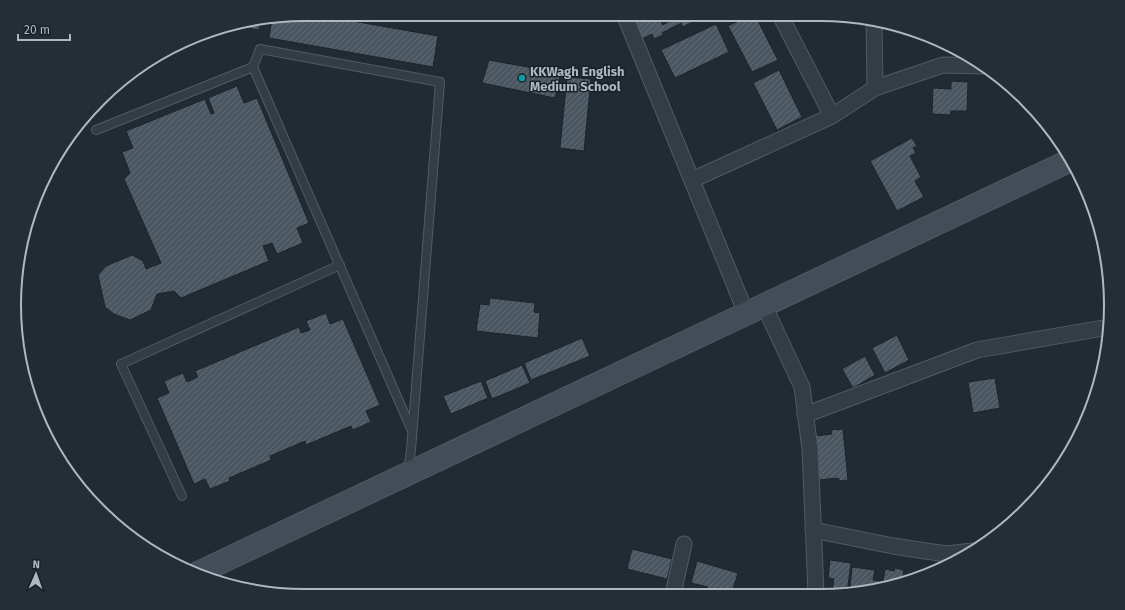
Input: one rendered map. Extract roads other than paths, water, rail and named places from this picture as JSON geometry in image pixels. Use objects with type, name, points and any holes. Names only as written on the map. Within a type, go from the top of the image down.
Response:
[{"type":"street","points":[[627,21],[692,180],[755,309],[802,387],[810,449],[816,589]]},
{"type":"street","points":[[784,21],[832,116]]},
{"type":"street","points":[[874,26],[875,88]]},
{"type":"street","points":[[692,180],[832,116],[875,88],[943,65],[973,66]]},
{"type":"street","points":[[204,570],[1066,163]]},
{"type":"street","points":[[805,415],[977,350],[1103,328]]},
{"type":"street","points":[[813,530],[893,546],[946,554],[959,553]]},
{"type":"street","points":[[674,589],[684,544]]},
{"type":"lane","points":[[407,474],[413,431],[440,82],[260,48],[253,67],[413,431]]},
{"type":"lane","points":[[96,130],[253,67]]},
{"type":"lane","points":[[182,496],[121,364],[340,265]]},
{"type":"place","name":"KKWagh English Medium School","points":[[522,78]]}]
